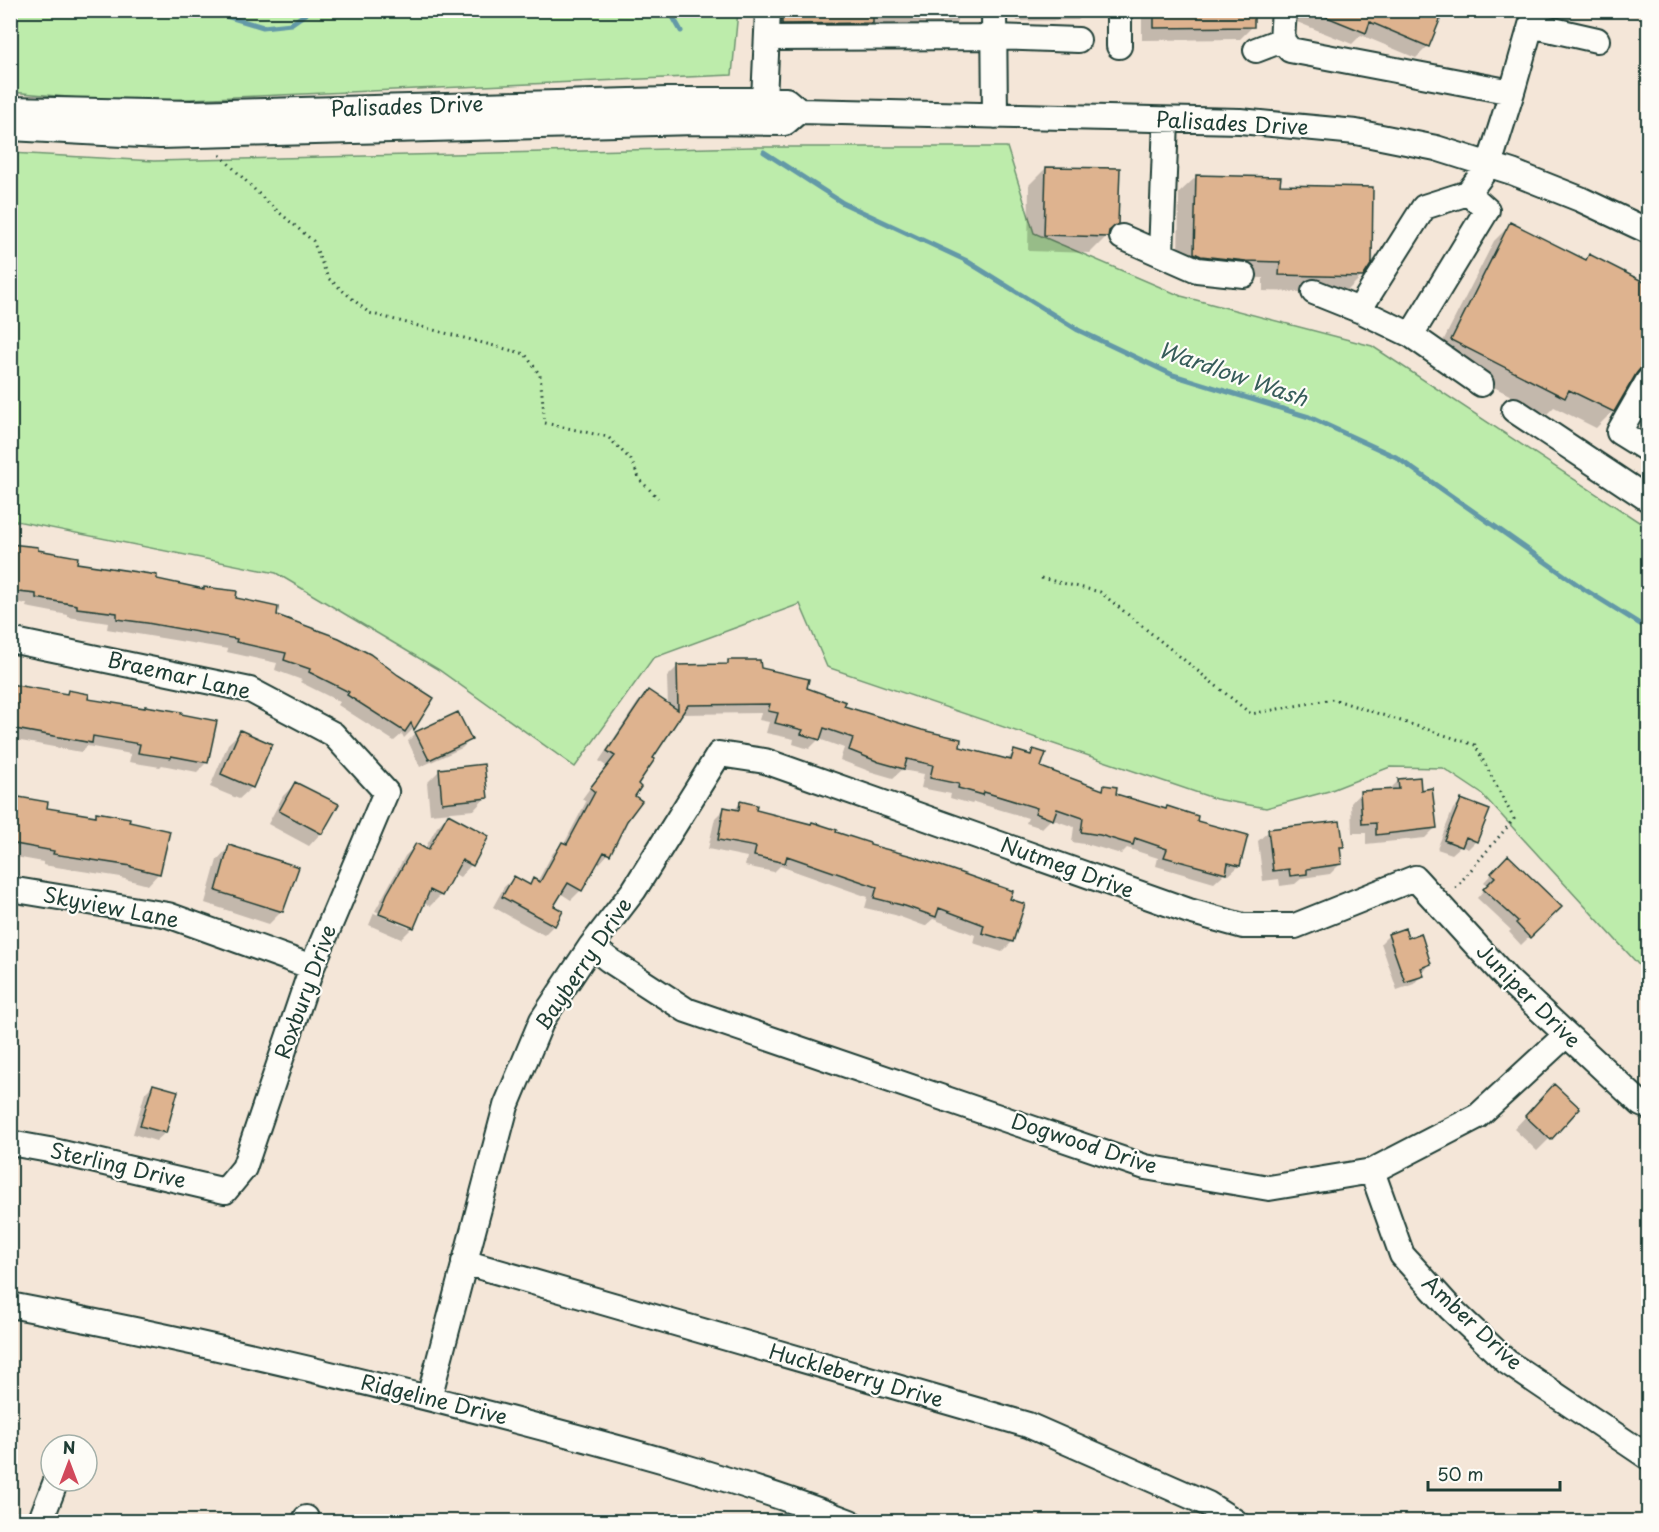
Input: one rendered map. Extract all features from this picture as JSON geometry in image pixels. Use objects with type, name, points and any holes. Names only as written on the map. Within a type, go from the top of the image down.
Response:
[{"type":"street","points":[[764,100],[768,10]]},
{"type":"street","points":[[994,10],[995,116]]},
{"type":"street","points":[[1119,10],[1119,46]]},
{"type":"street","points":[[1284,10],[1282,40],[1290,50],[1512,92]]},
{"type":"street","points":[[1359,310],[1424,207],[1468,193],[1489,165],[1531,25],[1597,40]]},
{"type":"street","points":[[767,38],[1078,40]]},
{"type":"street","points":[[1256,50],[1282,40]]},
{"type":"street","name":"Palisades Drive","points":[[10,109],[191,113],[667,100],[786,100],[799,111],[1240,121],[1356,132],[1436,148],[1580,199],[1648,231]]},
{"type":"street","name":"Palisades Drive","points":[[10,128],[160,136],[684,122],[785,123],[799,111]]},
{"type":"street","points":[[1161,254],[1166,120]]},
{"type":"street","points":[[1411,335],[1486,210],[1468,193]]},
{"type":"street","points":[[1122,237],[1197,270],[1244,274]]},
{"type":"street","points":[[1314,292],[1411,335],[1481,384]]},
{"type":"street","points":[[1648,381],[1618,432],[1648,450]]},
{"type":"street","points":[[1514,410],[1648,497]]},
{"type":"street","name":"Braemar Lane","points":[[10,640],[250,690],[333,734],[386,792]]},
{"type":"street","name":"Nutmeg Drive","points":[[720,754],[765,761],[1189,911],[1244,926],[1296,926],[1415,878]]},
{"type":"street","name":"Bayberry Drive","points":[[429,1398],[506,1106],[542,1020],[591,946],[634,890],[720,754]]},
{"type":"street","name":"Roxbury Drive","points":[[225,1191],[244,1168],[312,967],[386,792]]},
{"type":"street","name":"Juniper Drive","points":[[1415,878],[1508,980],[1641,1104],[1648,1107]]},
{"type":"street","name":"Skyview Lane","points":[[10,889],[168,915],[312,967]]},
{"type":"street","name":"Dogwood Drive","points":[[591,946],[686,1010],[1145,1167],[1269,1188],[1371,1171],[1478,1116],[1566,1035]]},
{"type":"street","name":"Sterling Drive","points":[[10,1143],[49,1149],[225,1191]]},
{"type":"street","name":"Amber Drive","points":[[1371,1171],[1402,1255],[1450,1308],[1507,1362],[1648,1457]]},
{"type":"street","name":"Huckleberry Drive","points":[[464,1262],[1028,1425],[1208,1504],[1236,1521]]},
{"type":"street","name":"Ridgeline Drive","points":[[10,1305],[190,1342],[429,1398],[651,1456],[753,1486],[824,1517],[850,1521]]},
{"type":"street","points":[[40,1521],[51,1493]]},
{"type":"path","points":[[199,135],[267,202],[313,241],[328,278],[369,313],[525,354],[540,375],[545,423],[608,437],[631,460],[640,480],[658,498]]},
{"type":"path","points":[[1041,578],[1100,592],[1251,714],[1333,699],[1474,745],[1514,819],[1440,906]]},
{"type":"green space","points":[[10,11],[738,11],[732,75],[124,102],[11,92]]},
{"type":"green space","points":[[752,147],[1007,147],[1034,233],[1181,296],[1372,346],[1648,528],[1648,975],[1482,794],[1443,768],[1390,767],[1329,791],[1266,808],[1216,799],[827,667],[800,604],[653,658],[575,767],[439,670],[276,573],[11,520],[11,153],[154,161]]},
{"type":"building","points":[[782,10],[873,10],[873,23],[782,24]]},
{"type":"building","points":[[1154,10],[1254,10],[1254,27],[1154,28]]},
{"type":"building","points":[[1444,10],[1429,47],[1370,22],[1366,33],[1312,11]]},
{"type":"building","points":[[1046,167],[1120,168],[1118,224],[1109,231],[1108,237],[1044,235]]},
{"type":"building","points":[[1196,175],[1281,177],[1280,185],[1373,187],[1372,263],[1363,277],[1279,275],[1280,262],[1246,261],[1201,256],[1194,253]]},
{"type":"building","points":[[1510,222],[1586,260],[1589,254],[1648,284],[1648,362],[1646,367],[1640,369],[1636,374],[1614,412],[1569,390],[1565,398],[1451,340]]},
{"type":"building","points":[[10,544],[38,547],[38,550],[78,557],[77,563],[157,575],[157,579],[204,589],[204,587],[237,591],[236,598],[278,607],[277,615],[339,638],[370,654],[434,698],[414,730],[411,723],[405,732],[347,695],[349,692],[309,672],[310,669],[284,660],[286,653],[236,642],[237,639],[117,619],[117,613],[77,608],[77,605],[36,598],[36,594],[10,591]]},
{"type":"building","points":[[728,660],[760,660],[761,668],[809,679],[807,688],[846,702],[844,706],[922,730],[961,739],[960,747],[1011,760],[1014,750],[1031,755],[1033,749],[1046,753],[1041,767],[1103,790],[1104,785],[1117,787],[1116,794],[1166,809],[1167,806],[1198,816],[1197,821],[1248,835],[1240,866],[1228,863],[1226,874],[1164,857],[1167,849],[1135,838],[1133,845],[1081,832],[1083,818],[1057,809],[1053,820],[1035,813],[1037,808],[984,792],[983,795],[958,788],[959,784],[930,778],[933,765],[907,759],[904,769],[879,762],[849,750],[853,738],[824,728],[820,740],[801,734],[803,730],[775,723],[778,713],[768,711],[770,704],[688,705],[638,784],[641,787],[635,796],[642,801],[627,821],[610,855],[604,852],[582,891],[568,883],[554,906],[563,911],[555,926],[502,897],[514,876],[530,885],[533,878],[540,882],[562,842],[567,844],[595,792],[590,788],[615,756],[607,751],[648,690],[678,710],[677,665],[728,664]]},
{"type":"building","points":[[10,684],[67,694],[68,690],[89,694],[88,699],[182,712],[181,714],[217,721],[208,763],[138,753],[140,744],[93,736],[92,743],[10,728]]},
{"type":"building","points":[[458,712],[472,740],[429,760],[415,732]]},
{"type":"building","points":[[240,730],[272,744],[253,788],[221,774]]},
{"type":"building","points":[[484,764],[488,798],[442,803],[439,769]]},
{"type":"building","points":[[1420,777],[1421,790],[1432,788],[1437,828],[1376,835],[1376,823],[1362,824],[1360,791],[1399,789],[1398,779]]},
{"type":"building","points":[[295,782],[339,804],[322,834],[279,811]]},
{"type":"building","points":[[13,796],[48,802],[47,808],[96,816],[96,812],[130,818],[129,822],[170,831],[160,874],[131,866],[53,854],[54,851],[10,843],[10,812]]},
{"type":"building","points":[[1461,799],[1490,810],[1477,842],[1466,837],[1462,847],[1444,840]]},
{"type":"building","points":[[740,801],[757,805],[756,810],[811,824],[812,822],[870,843],[870,845],[912,856],[1013,891],[1010,899],[1025,904],[1013,942],[982,933],[984,925],[939,908],[936,917],[874,898],[877,887],[787,856],[785,863],[754,856],[756,847],[718,840],[724,807],[739,810]]},
{"type":"building","points":[[448,814],[489,836],[473,866],[462,860],[442,896],[430,890],[414,928],[379,914],[387,894],[416,843],[428,850]]},
{"type":"building","points":[[1340,821],[1344,847],[1340,847],[1342,864],[1307,869],[1307,874],[1290,876],[1289,869],[1273,871],[1268,829]]},
{"type":"building","points":[[229,845],[299,867],[283,912],[216,891]]},
{"type":"building","points":[[1508,855],[1562,907],[1530,938],[1516,923],[1518,921],[1483,889],[1495,877],[1491,873]]},
{"type":"building","points":[[1405,928],[1408,938],[1421,933],[1431,964],[1421,968],[1424,976],[1405,982],[1388,934]]},
{"type":"building","points":[[153,1084],[178,1091],[166,1133],[140,1126]]},
{"type":"building","points":[[1554,1084],[1580,1108],[1551,1140],[1525,1116]]},
{"type":"waterway","name":"Wardlow Wash","points":[[206,10],[263,27],[291,24],[311,10]]},
{"type":"waterway","name":"Wardlow Wash","points":[[669,10],[681,31]]},
{"type":"waterway","name":"Wardlow Wash","points":[[764,152],[843,203],[965,260],[1078,330],[1173,375],[1309,417],[1396,457],[1584,589],[1648,629]]}]
